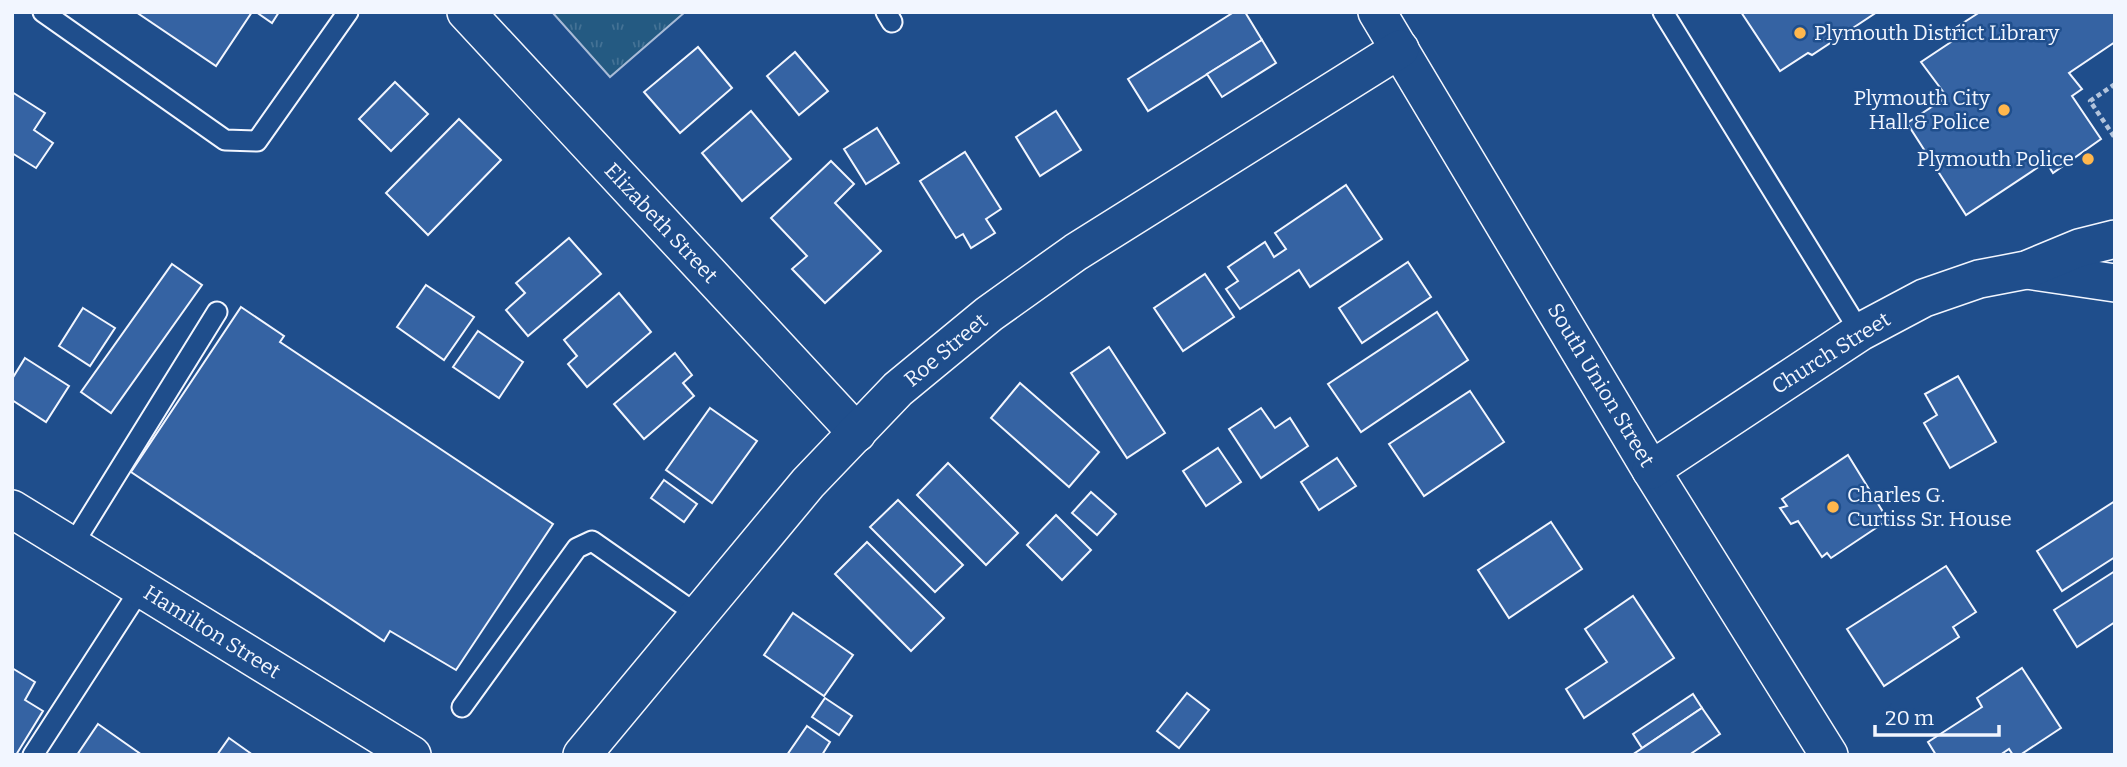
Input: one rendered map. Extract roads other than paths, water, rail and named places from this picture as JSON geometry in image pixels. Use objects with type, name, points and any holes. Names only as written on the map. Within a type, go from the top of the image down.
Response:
[{"type":"street","name":"Elizabeth Street","points":[[466,12],[857,433]]},
{"type":"street","name":"South Union Street","points":[[1377,12],[1651,470],[1829,755]]},
{"type":"street","name":"Roe Street","points":[[582,755],[808,483],[898,390],[1000,306],[1076,252],[1400,49]]},
{"type":"street","name":"Church Street","points":[[1651,470],[1860,332],[1924,298],[1983,278],[2026,270],[2079,248],[2115,239]]},
{"type":"street","name":"Church Street","points":[[2026,270],[2115,283]]},
{"type":"street","name":"Hamilton Street","points":[[12,509],[412,755]]},
{"type":"lane","points":[[43,12],[225,140],[257,141],[348,12]]},
{"type":"lane","points":[[1663,12],[1860,332]]},
{"type":"lane","points":[[72,546],[216,312]]},
{"type":"lane","points":[[462,707],[577,548],[592,541],[698,615]]},
{"type":"lane","points":[[33,755],[141,588]]},
{"type":"place","name":"Plymouth District Library","points":[[1800,33]]},
{"type":"place","name":"Plymouth City Hall & Police","points":[[2004,110]]},
{"type":"place","name":"Plymouth Police","points":[[2088,159]]},
{"type":"place","name":"Charles G. Curtiss Sr. House","points":[[1833,507]]}]
